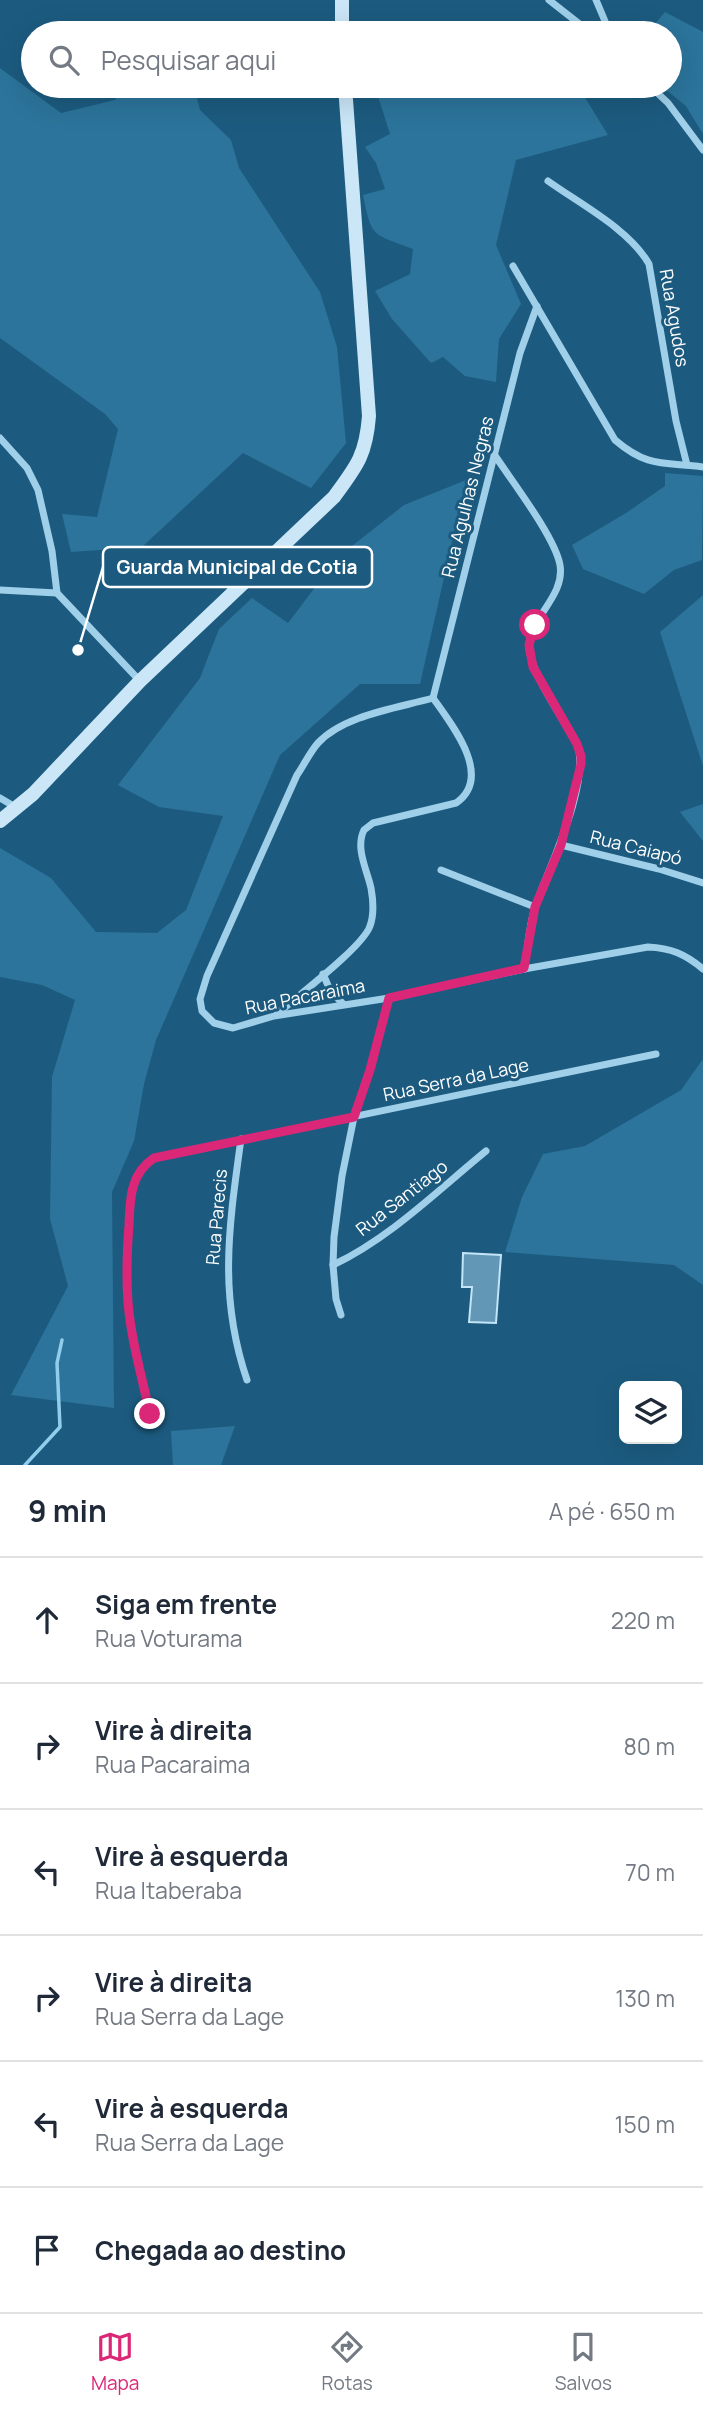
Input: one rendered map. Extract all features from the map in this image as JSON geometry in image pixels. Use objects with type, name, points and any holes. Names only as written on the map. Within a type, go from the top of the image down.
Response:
[{"type":"main road","points":[[342,0],[342,21]]},
{"type":"main road","points":[[0,821],[33,794],[140,681],[334,497],[357,466],[365,450],[369,416],[346,98]]},
{"type":"street","points":[[549,0],[576,21]]},
{"type":"street","points":[[596,0],[605,21]]},
{"type":"street","points":[[663,98],[703,150]]},
{"type":"street","name":"Rua Agudos","points":[[548,181],[640,248],[649,264],[676,421],[687,466]]},
{"type":"street","points":[[513,266],[615,440],[634,456],[652,463],[703,467]]},
{"type":"street","name":"Rua Agulhas Negras","points":[[433,698],[520,353],[537,306]]},
{"type":"street","points":[[0,438],[27,468],[38,490],[52,551],[57,593],[140,681]]},
{"type":"street","points":[[494,454],[548,537],[560,565],[560,581],[535,625],[529,645],[533,667],[577,744],[581,756],[579,777],[561,845],[535,907],[524,968]]},
{"type":"street","points":[[0,590],[57,593]]},
{"type":"street","points":[[274,1016],[356,946],[370,927],[371,889],[361,844],[364,830],[373,823],[456,803],[466,796],[470,789],[471,765],[447,718],[433,698]]},
{"type":"street","name":"Rua Pacaraima","points":[[433,698],[355,720],[341,726],[317,744],[297,775],[207,976],[200,999],[202,1011],[208,1019],[222,1027],[233,1028],[274,1016],[389,998],[524,968],[648,947],[680,952],[703,969]]},
{"type":"street","points":[[0,798],[17,808]]},
{"type":"street","name":"Rua Caiapó","points":[[561,845],[659,869],[703,883]]},
{"type":"street","points":[[441,870],[535,907]]},
{"type":"street","points":[[323,974],[330,990],[343,1004]]},
{"type":"street","points":[[341,1315],[336,1299],[333,1265],[342,1176],[354,1117],[389,998]]},
{"type":"street","name":"Rua Serra da Lage","points":[[150,1414],[135,1349],[128,1303],[126,1260],[133,1185],[143,1165],[154,1158],[241,1139],[656,1054]]},
{"type":"street","name":"Rua Parecis","points":[[241,1139],[228,1233],[227,1273],[234,1329],[247,1380]]},
{"type":"street","name":"Rua Santiago","points":[[333,1265],[376,1240],[486,1151]]},
{"type":"shaded area","points":[[665,12],[703,32],[703,134],[686,106],[676,98],[682,98],[682,21],[657,21]]},
{"type":"shaded area","points":[[0,68],[21,83],[21,98],[41,98],[61,113],[117,98],[197,98],[200,110],[231,140],[239,168],[320,292],[337,347],[346,443],[311,488],[243,453],[142,547],[71,552],[62,514],[97,517],[118,429],[105,414],[0,338]]},
{"type":"shaded area","points":[[379,98],[585,98],[608,135],[516,160],[496,245],[521,304],[499,339],[496,382],[465,376],[443,357],[431,363],[392,319],[375,291],[410,274],[413,249],[376,232],[369,220],[363,195],[385,189],[376,163],[365,147],[390,134]]},
{"type":"shaded area","points":[[665,473],[703,476],[702,560],[674,570],[644,594],[583,569],[572,545],[665,486]]},
{"type":"shaded area","points":[[466,480],[420,684],[360,684],[280,755],[156,1040],[144,1084],[134,1141],[112,1192],[114,1408],[11,1395],[68,1286],[50,1219],[52,1077],[75,1000],[42,985],[0,977],[0,848],[51,878],[96,932],[157,933],[186,910],[223,816],[159,807],[118,785],[200,678],[219,629],[252,598],[288,623],[338,557],[404,505]]},
{"type":"shaded area","points":[[703,595],[703,766],[660,632]]},
{"type":"shaded area","points":[[703,804],[703,841],[680,812]]},
{"type":"shaded area","points":[[703,1059],[703,1285],[674,1265],[505,1252],[522,1197],[543,1154],[585,1146],[681,1090]]},
{"type":"shaded area","points":[[235,1426],[221,1465],[173,1465],[171,1431]]},
{"type":"building","points":[[463,1253],[501,1255],[496,1323],[469,1322],[472,1287],[462,1287]]},
{"type":"waterway","points":[[25,1465],[60,1427],[57,1363],[62,1340]]},
{"type":"place","name":"Guarda Municipal de Cotia","points":[[78,650]]},
{"type":"route","points":[[150,1414],[135,1349],[128,1303],[126,1260],[130,1199],[136,1175],[143,1165],[154,1158],[354,1117],[389,998],[524,968],[535,907],[561,845],[581,764],[577,744],[533,667],[529,645],[535,625]]}]
